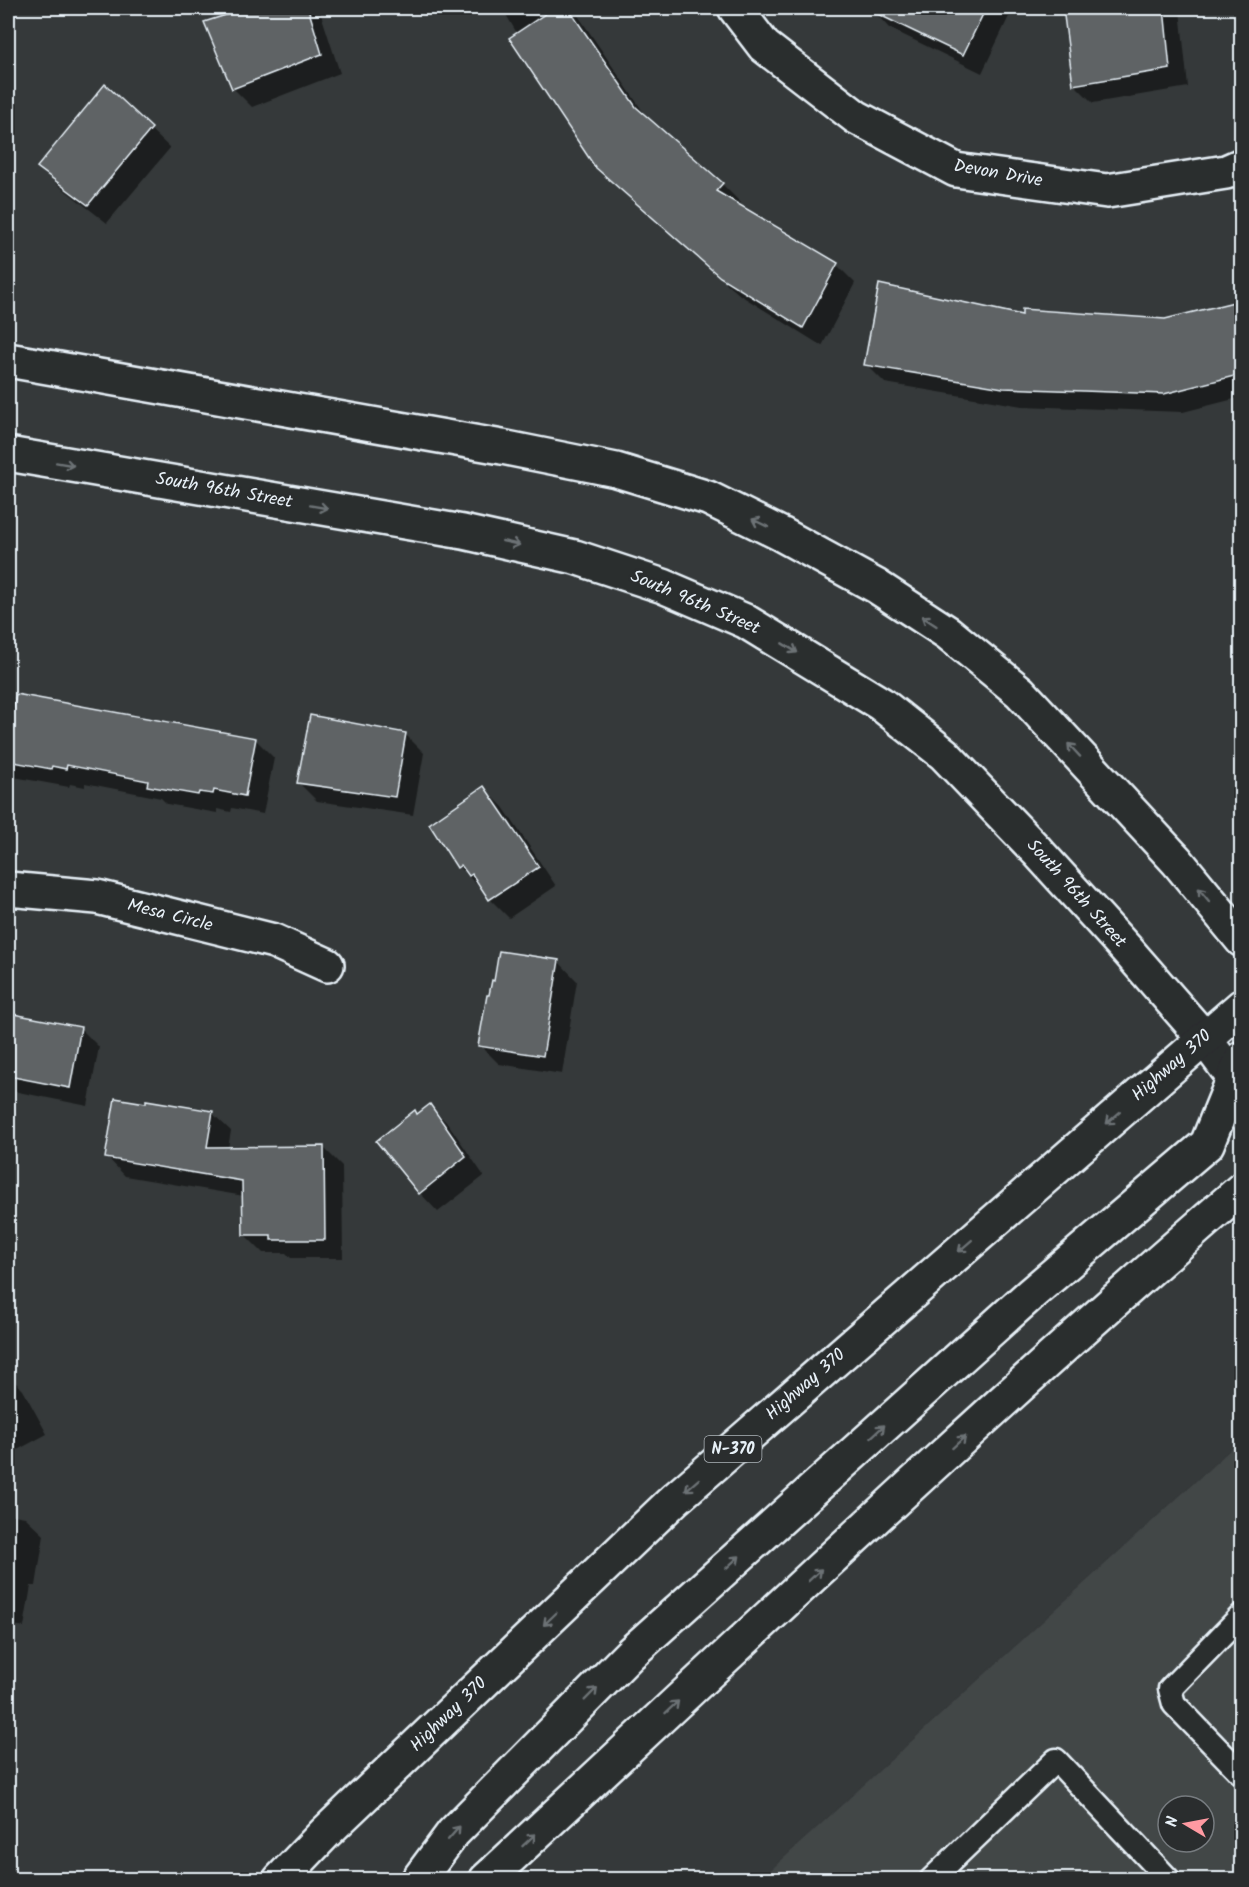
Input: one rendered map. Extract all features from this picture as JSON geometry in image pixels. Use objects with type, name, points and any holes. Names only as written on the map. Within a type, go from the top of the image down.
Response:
[{"type":"main road","name":"Devon Drive","points":[[735,8],[764,46],[856,117],[956,170],[1107,191],[1226,172],[1242,165]]},
{"type":"main road","points":[[8,360],[502,447],[616,470],[708,498],[782,534],[876,586],[948,633],[1020,692],[1177,861],[1242,940]]},
{"type":"main road","name":"South 96th Street","points":[[8,454],[463,532],[575,557],[663,586],[745,621],[881,704],[944,754],[1037,851],[1239,1075]]},
{"type":"main road","name":"Mesa Circle","points":[[8,889],[97,897],[274,941],[327,965]]},
{"type":"main road","name":"Highway 370","points":[[280,1880],[325,1833],[675,1500],[1242,1006]]},
{"type":"main road","points":[[418,1880],[453,1833],[631,1653],[1023,1301],[1207,1144],[1239,1075]]},
{"type":"main road","points":[[486,1880],[933,1465],[1182,1240],[1242,1189]]},
{"type":"lane","points":[[1242,1615],[1170,1689],[1174,1704],[1242,1774]]},
{"type":"lane","points":[[931,1880],[1056,1760],[1169,1880]]},
{"type":"shaded area","points":[[1241,1440],[1241,1879],[761,1879]]},
{"type":"building","points":[[248,8],[308,8],[322,54],[232,89],[204,22]]},
{"type":"building","points":[[554,8],[568,8],[636,107],[723,183],[716,191],[838,263],[803,328],[720,277],[595,167],[509,38]]},
{"type":"building","points":[[865,8],[986,8],[963,55]]},
{"type":"building","points":[[1063,8],[1164,8],[1170,69],[1073,85]]},
{"type":"building","points":[[105,84],[152,128],[88,205],[37,167]]},
{"type":"building","points":[[879,284],[1022,315],[1022,309],[1165,319],[1242,300],[1242,374],[1164,394],[1003,388],[864,365]]},
{"type":"building","points":[[16,694],[256,738],[245,796],[214,790],[213,794],[199,792],[198,795],[147,786],[148,781],[67,765],[66,769],[52,766],[51,769],[8,761],[8,740]]},
{"type":"building","points":[[310,715],[406,733],[395,797],[297,783]]},
{"type":"building","points":[[484,786],[539,867],[489,900],[472,874],[469,876],[461,865],[457,868],[429,824]]},
{"type":"building","points":[[499,951],[559,960],[543,1056],[478,1046],[487,995],[489,995],[492,980],[494,981]]},
{"type":"building","points":[[8,1013],[81,1027],[70,1088],[8,1076]]},
{"type":"building","points":[[115,1098],[146,1103],[146,1100],[213,1111],[207,1147],[324,1146],[325,1240],[271,1240],[271,1235],[243,1235],[242,1181],[105,1158]]},
{"type":"building","points":[[430,1104],[466,1156],[419,1194],[376,1141],[415,1110],[417,1114]]}]
